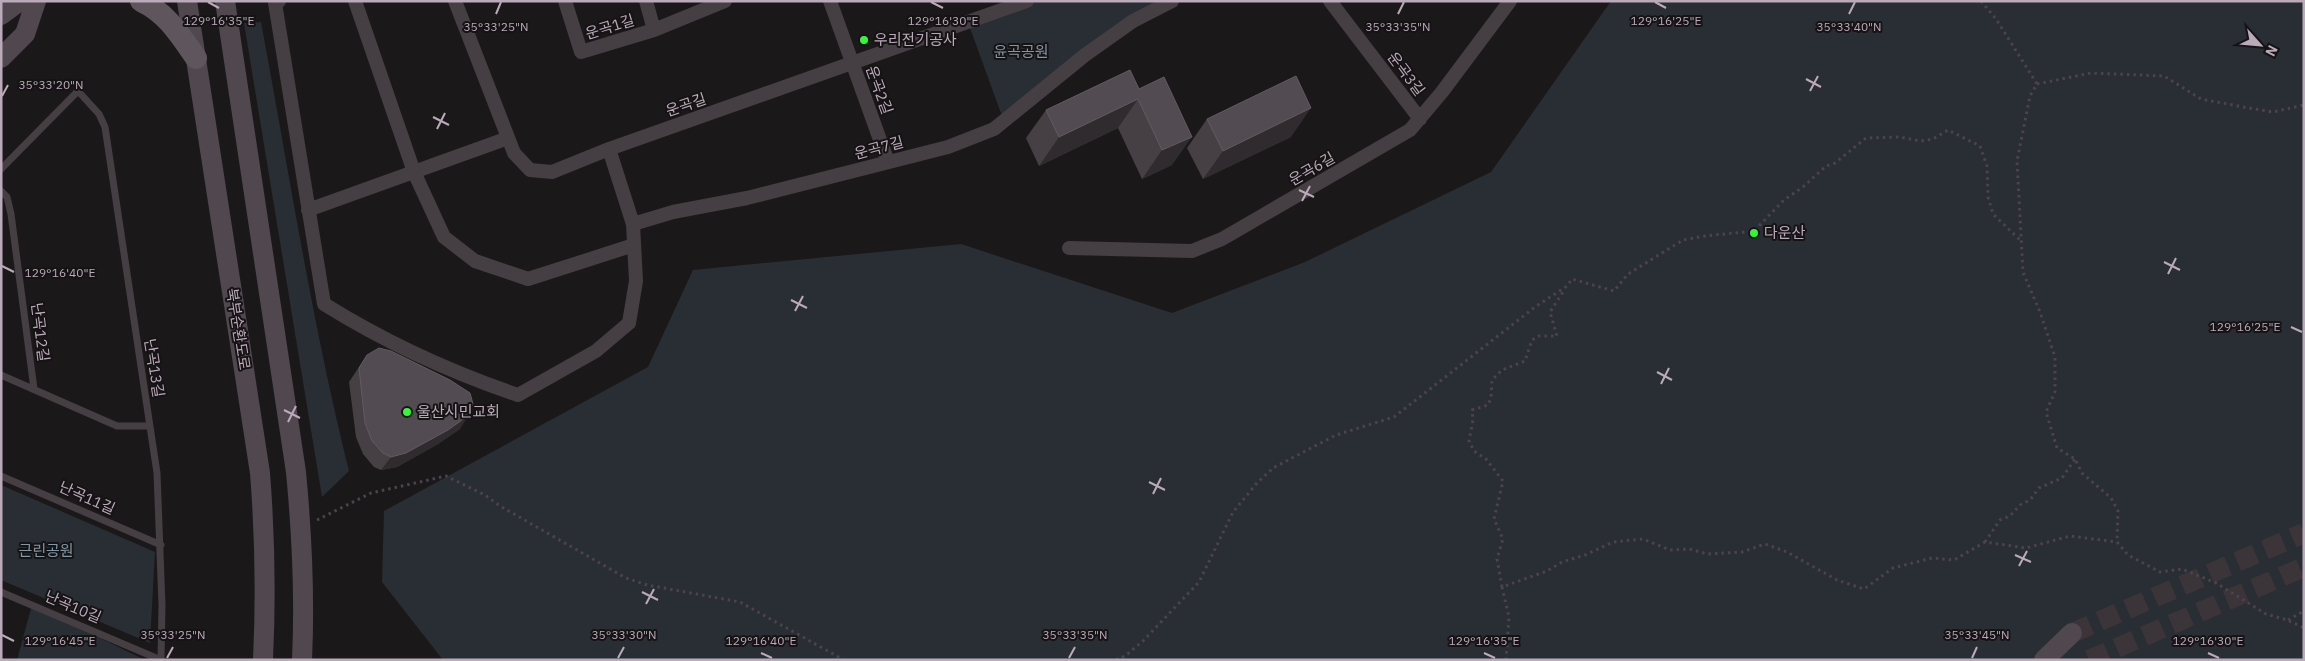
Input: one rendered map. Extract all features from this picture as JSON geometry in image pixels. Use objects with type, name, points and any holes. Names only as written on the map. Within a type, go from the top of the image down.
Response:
[{"type":"main road","points":[[1,14],[20,1]]},
{"type":"main road","points":[[1,58],[25,34],[36,1]]},
{"type":"main road","points":[[141,1],[153,7],[168,19],[196,58]]},
{"type":"main road","name":"북부순환도로","points":[[187,1],[260,473],[265,540],[266,602],[263,660]]},
{"type":"main road","points":[[225,1],[296,472],[301,528],[304,603],[302,660]]},
{"type":"main road","points":[[2044,660],[2072,633]]},
{"type":"street","points":[[279,1],[275,3],[324,304],[368,331],[465,377],[518,394],[596,351],[629,323],[636,282],[634,224],[609,149]]},
{"type":"street","points":[[356,1],[414,172],[444,237],[475,261],[528,279],[634,245]]},
{"type":"street","name":"운곡길","points":[[455,1],[514,153],[530,170],[552,172],[609,149],[1027,1]]},
{"type":"street","name":"운곡1길","points":[[565,1],[581,52],[654,30],[725,1]]},
{"type":"street","points":[[646,1],[654,30]]},
{"type":"street","name":"운곡2길","points":[[830,1],[888,162]]},
{"type":"street","name":"운곡7길","points":[[634,224],[673,212],[747,198],[888,162],[948,146],[994,129],[1085,55],[1133,21],[1172,1]]},
{"type":"street","name":"운곡3길","points":[[1330,1],[1420,119]]},
{"type":"street","name":"운곡6길","points":[[1069,248],[1192,250],[1222,239],[1410,130],[1442,92],[1510,1]]},
{"type":"street","points":[[308,210],[508,138]]},
{"type":"lane","name":"난곡13길","points":[[1,169],[78,91],[99,114],[105,127],[157,474],[161,545],[161,660]]},
{"type":"lane","name":"난곡12길","points":[[1,191],[7,197],[11,214],[34,389]]},
{"type":"lane","points":[[1,375],[117,426],[149,426]]},
{"type":"lane","name":"난곡11길","points":[[1,476],[161,545]]},
{"type":"lane","name":"난곡10길","points":[[1,592],[161,660]]},
{"type":"path","points":[[1981,1],[1996,19],[2037,84]]},
{"type":"path","points":[[2304,104],[2272,112],[2244,108],[2201,99],[2164,76],[2091,72],[2037,84],[2030,96],[2017,161],[2023,272],[2040,312],[2055,357],[2055,392],[2046,412],[2057,448],[2075,459],[2082,473],[2110,498],[2118,511],[2117,542],[2128,555],[2160,572],[2182,569],[2216,583],[2266,614],[2288,620],[2304,628]]},
{"type":"path","points":[[1506,660],[1509,617],[1497,559],[1503,539],[1494,519],[1504,481],[1486,459],[1474,452],[1469,441],[1473,420],[1472,410],[1488,404],[1492,398],[1492,380],[1502,370],[1525,361],[1532,340],[1539,336],[1557,336],[1550,312],[1572,279],[1614,291],[1628,274],[1683,240],[1705,236],[1754,232],[1784,200],[1803,187],[1826,166],[1835,163],[1866,138],[1899,137],[1921,141],[1933,139],[1948,130],[1980,146],[1987,166],[1988,197],[1993,214],[2021,241]]},
{"type":"path","points":[[1116,660],[1126,656],[1142,641],[1198,582],[1233,512],[1257,483],[1273,468],[1336,435],[1394,417],[1535,307],[1567,286]]},
{"type":"path","points":[[1502,587],[1547,571],[1562,562],[1585,555],[1614,542],[1643,539],[1670,550],[1689,549],[1708,554],[1742,552],[1765,544],[1788,552],[1837,580],[1864,589],[1893,568],[1932,558],[1954,560],[1985,542],[2000,520],[2010,516],[2020,505],[2030,500],[2039,488],[2047,482],[2062,478],[2075,459]]},
{"type":"path","points":[[301,528],[371,493],[446,476],[485,495],[500,506],[626,578],[740,602],[844,660]]},
{"type":"path","points":[[1985,542],[2026,548],[2070,536],[2117,542]]},
{"type":"path","points":[[2288,620],[2304,611]]},
{"type":"green space","name":"윤곡공원","points":[[1038,1],[1166,1],[1002,116],[970,28]]},
{"type":"green space","points":[[1611,1],[2304,1],[2304,660],[443,660],[382,582],[384,511],[648,367],[693,270],[961,244],[1172,313],[1305,262],[1491,172]]},
{"type":"green space","points":[[261,22],[312,303],[349,471],[322,497],[244,23]]},
{"type":"green space","name":"근린공원","points":[[1,485],[155,552],[150,643],[1,580]]},
{"type":"green space","points":[[32,605],[145,660],[17,660]]},
{"type":"building","points":[[1130,70],[1139,89],[1164,77],[1192,137],[1162,150],[1138,99],[1059,137],[1046,110]]},
{"type":"building","points":[[1296,76],[1311,108],[1223,151],[1207,119]]},
{"type":"building","name":"울산시민교회","points":[[379,348],[391,351],[450,380],[470,393],[473,404],[469,415],[448,430],[406,453],[391,457],[383,453],[372,441],[365,423],[359,368],[367,355]]},
{"type":"tunnel","points":[[2072,633],[2304,533]]},
{"type":"tunnel","points":[[2089,660],[2304,567]]},
{"type":"place","name":"우리전기공사","points":[[864,40]]},
{"type":"place","name":"다운산","points":[[1754,233]]},
{"type":"place","name":"울산시민교회","points":[[407,412]]}]
